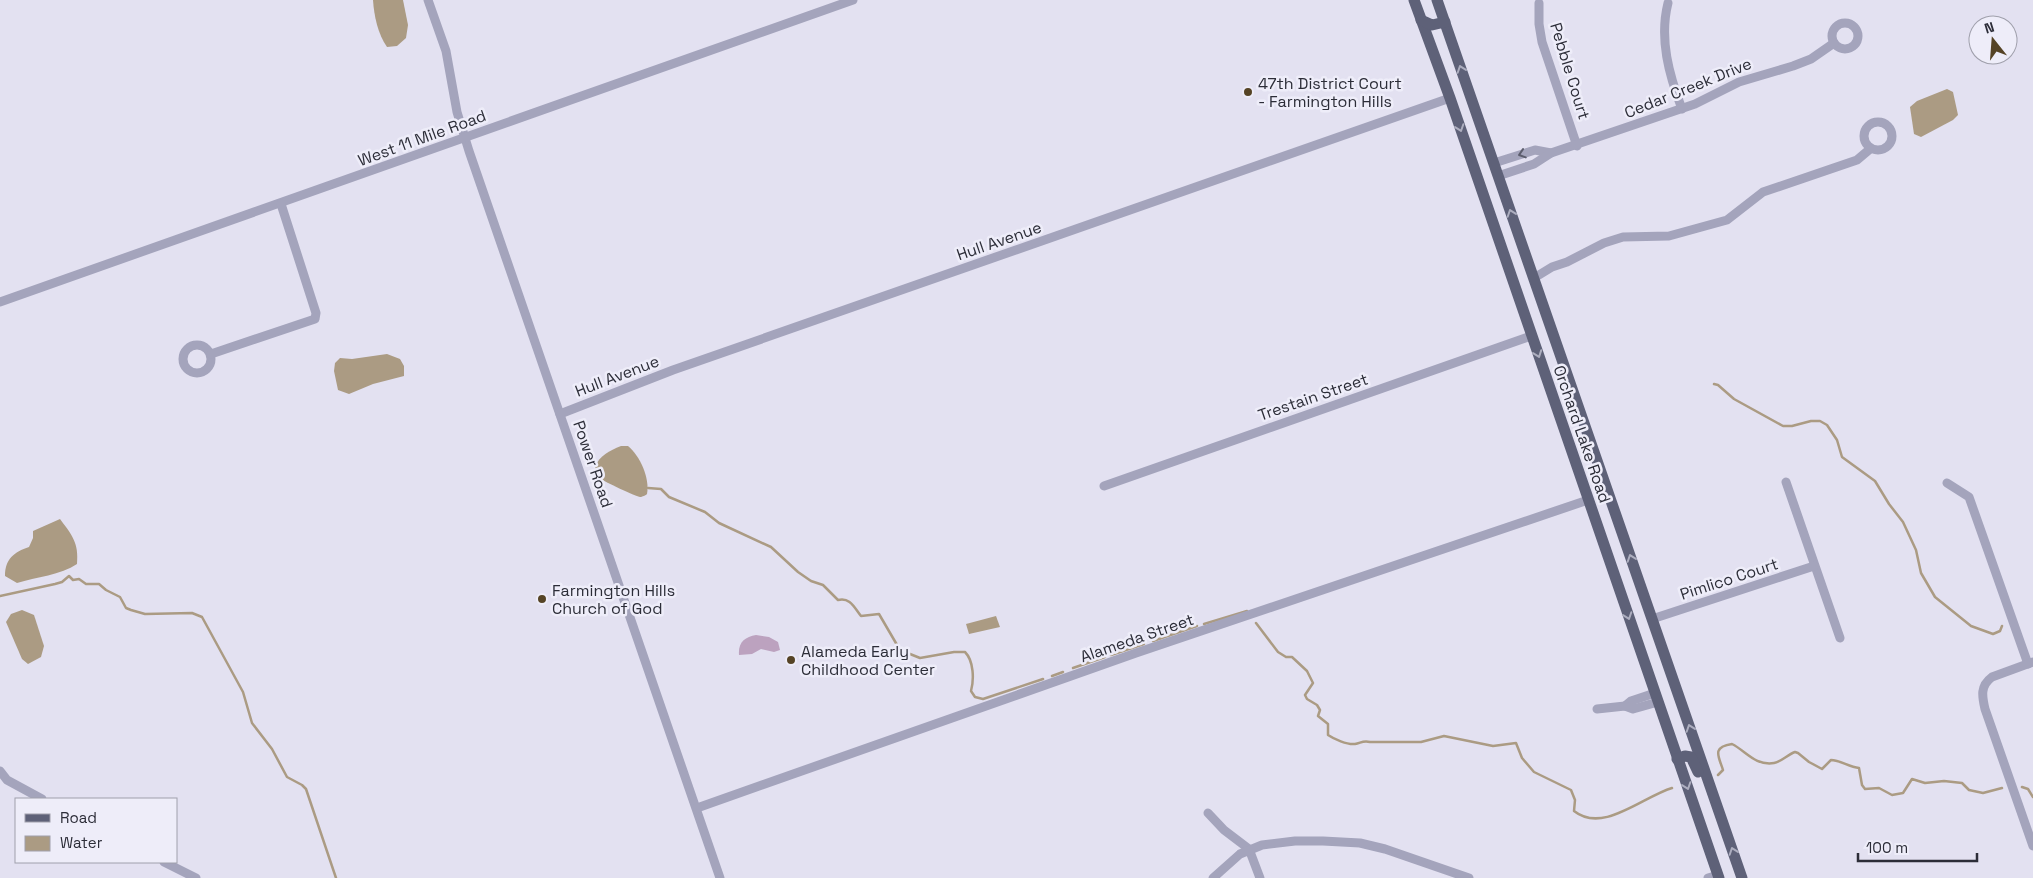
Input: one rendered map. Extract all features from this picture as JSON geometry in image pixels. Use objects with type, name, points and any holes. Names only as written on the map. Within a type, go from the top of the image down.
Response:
[{"type":"main road","name":"Orchard Lake Road","points":[[1414,0],[1450,98],[1657,698],[1715,877]]},
{"type":"main road","name":"Orchard Lake Road","points":[[1437,0],[1742,878]]},
{"type":"main road","points":[[1421,20],[1432,25],[1445,22]]},
{"type":"main road","points":[[1431,49],[1452,42]]},
{"type":"main road","points":[[1450,98],[1456,93],[1462,94],[1484,157],[1500,180]]},
{"type":"main road","points":[[1510,276],[1522,282],[1534,278]]},
{"type":"main road","points":[[1548,384],[1558,382],[1564,386],[1585,446],[1593,462],[1601,472]]},
{"type":"main road","points":[[1612,570],[1618,578],[1623,579],[1637,576]]},
{"type":"main road","points":[[1677,759],[1685,756],[1691,757],[1694,760],[1712,813],[1723,824]]},
{"type":"street","name":"Power Road","points":[[428,0],[449,64],[457,112],[465,138],[720,878]]},
{"type":"street","name":"West 11 Mile Road","points":[[0,302],[853,0]]},
{"type":"street","name":"Pebble Court","points":[[1539,3],[1539,24],[1542,42],[1577,146]]},
{"type":"street","points":[[1668,3],[1665,13],[1664,43],[1682,109]]},
{"type":"street","name":"Cedar Creek Drive","points":[[1500,180],[1534,164],[1550,153],[1577,146],[1682,109],[1740,82],[1802,62],[1823,52],[1834,44]]},
{"type":"street","name":"Hull Avenue","points":[[560,414],[682,367],[1450,98]]},
{"type":"street","points":[[1534,278],[1552,267],[1567,262],[1604,243],[1622,237],[1669,236],[1726,220],[1763,192],[1857,160],[1870,148]]},
{"type":"street","name":"Cedar Creek Drive","points":[[1494,163],[1534,150],[1550,153]]},
{"type":"street","points":[[211,354],[315,319],[316,313],[281,204]]},
{"type":"street","name":"Trestain Street","points":[[1104,486],[1531,336]]},
{"type":"street","points":[[1786,482],[1840,638]]},
{"type":"street","points":[[1947,483],[1969,496],[2030,663],[1992,677],[1986,681],[1982,694],[2033,846]]},
{"type":"street","name":"Alameda Street","points":[[697,808],[1136,654],[1588,500]]},
{"type":"street","name":"Pimlico Court","points":[[1652,619],[1814,566]]},
{"type":"street","points":[[1597,709],[1626,706],[1631,701],[1657,698]]},
{"type":"street","points":[[0,771],[7,780],[40,798]]},
{"type":"street","points":[[1208,813],[1224,830],[1249,849],[1260,878]]},
{"type":"street","points":[[1213,878],[1240,854],[1249,849],[1262,845],[1295,841],[1360,843],[1384,848],[1469,878]]},
{"type":"street","points":[[166,863],[196,878]]},
{"type":"shaded area","points":[[756,635],[769,637],[778,642],[780,650],[774,652],[761,649],[752,654],[739,655],[741,643],[749,637]]},
{"type":"water","points":[[373,0],[403,0],[408,25],[406,38],[397,46],[387,47],[384,42],[377,25]]},
{"type":"water","points":[[1947,89],[1953,92],[1958,115],[1953,120],[1921,137],[1914,134],[1910,107],[1917,101]]},
{"type":"water","points":[[387,354],[400,359],[404,366],[404,376],[373,384],[349,394],[338,390],[334,371],[335,363],[340,358],[352,359]]},
{"type":"water","points":[[621,446],[628,446],[632,450],[643,468],[648,488],[647,494],[644,496],[640,497],[620,489],[599,478],[595,467],[599,459]]},
{"type":"water","points":[[60,519],[76,545],[77,564],[56,573],[17,583],[5,576],[5,570],[11,557],[29,547],[33,538],[33,531]]},
{"type":"water","points":[[22,610],[34,615],[44,646],[41,657],[28,664],[22,659],[6,622],[11,614]]},
{"type":"water","points":[[996,616],[1000,627],[969,634],[966,624]]},
{"type":"waterway","points":[[1714,384],[1718,385],[1734,399],[1783,426],[1792,426],[1811,421],[1820,421],[1827,425],[1837,440],[1842,457],[1875,481],[1903,522],[1916,550],[1921,573],[1935,597],[1971,626],[1993,634],[2000,631],[2002,626]]},
{"type":"waterway","points":[[648,488],[661,489],[669,497],[705,512],[719,523],[771,547],[798,572],[811,581],[823,585],[838,600],[849,601],[861,616],[879,614],[900,650],[920,658],[965,652],[972,665],[973,682],[971,691],[975,697],[983,699],[1043,679]]},
{"type":"waterway","points":[[0,596],[62,582],[69,576],[73,580],[79,579],[86,584],[99,584],[120,597],[126,608],[131,610],[145,614],[192,613],[202,617],[243,692],[252,723],[272,749],[287,777],[306,789],[336,878]]},
{"type":"waterway","points":[[1204,624],[1247,611]]},
{"type":"waterway","points":[[1256,623],[1278,652],[1286,657],[1292,657],[1307,671],[1313,683],[1305,695],[1320,710],[1318,716],[1328,724],[1328,735],[1341,741],[1352,744],[1366,741],[1421,742],[1444,736],[1493,746],[1516,743],[1522,758],[1534,772],[1571,790],[1575,800],[1574,811],[1585,817],[1597,818],[1623,812],[1672,788]]},
{"type":"waterway","points":[[1153,641],[1197,626]]},
{"type":"waterway","points":[[1111,655],[1144,644]]},
{"type":"waterway","points":[[1073,668],[1105,657]]},
{"type":"waterway","points":[[1052,676],[1063,672]]},
{"type":"waterway","points":[[1718,775],[1723,770],[1718,753],[1719,750],[1725,745],[1732,744],[1756,760],[1767,763],[1777,762],[1795,752],[1822,769],[1831,760],[1838,761],[1859,768],[1862,785],[1865,789],[1879,788],[1892,795],[1903,793],[1912,779],[1925,783],[1944,781],[1962,783],[1969,790],[1983,793],[2002,788]]},
{"type":"waterway","points":[[2022,787],[2028,789],[2033,797]]},
{"type":"place","name":"47th District Court - Farmington Hills","points":[[1248,92]]},
{"type":"place","name":"Farmington Hills Church of God","points":[[542,599]]},
{"type":"place","name":"Alameda Early Childhood Center","points":[[791,660]]}]
